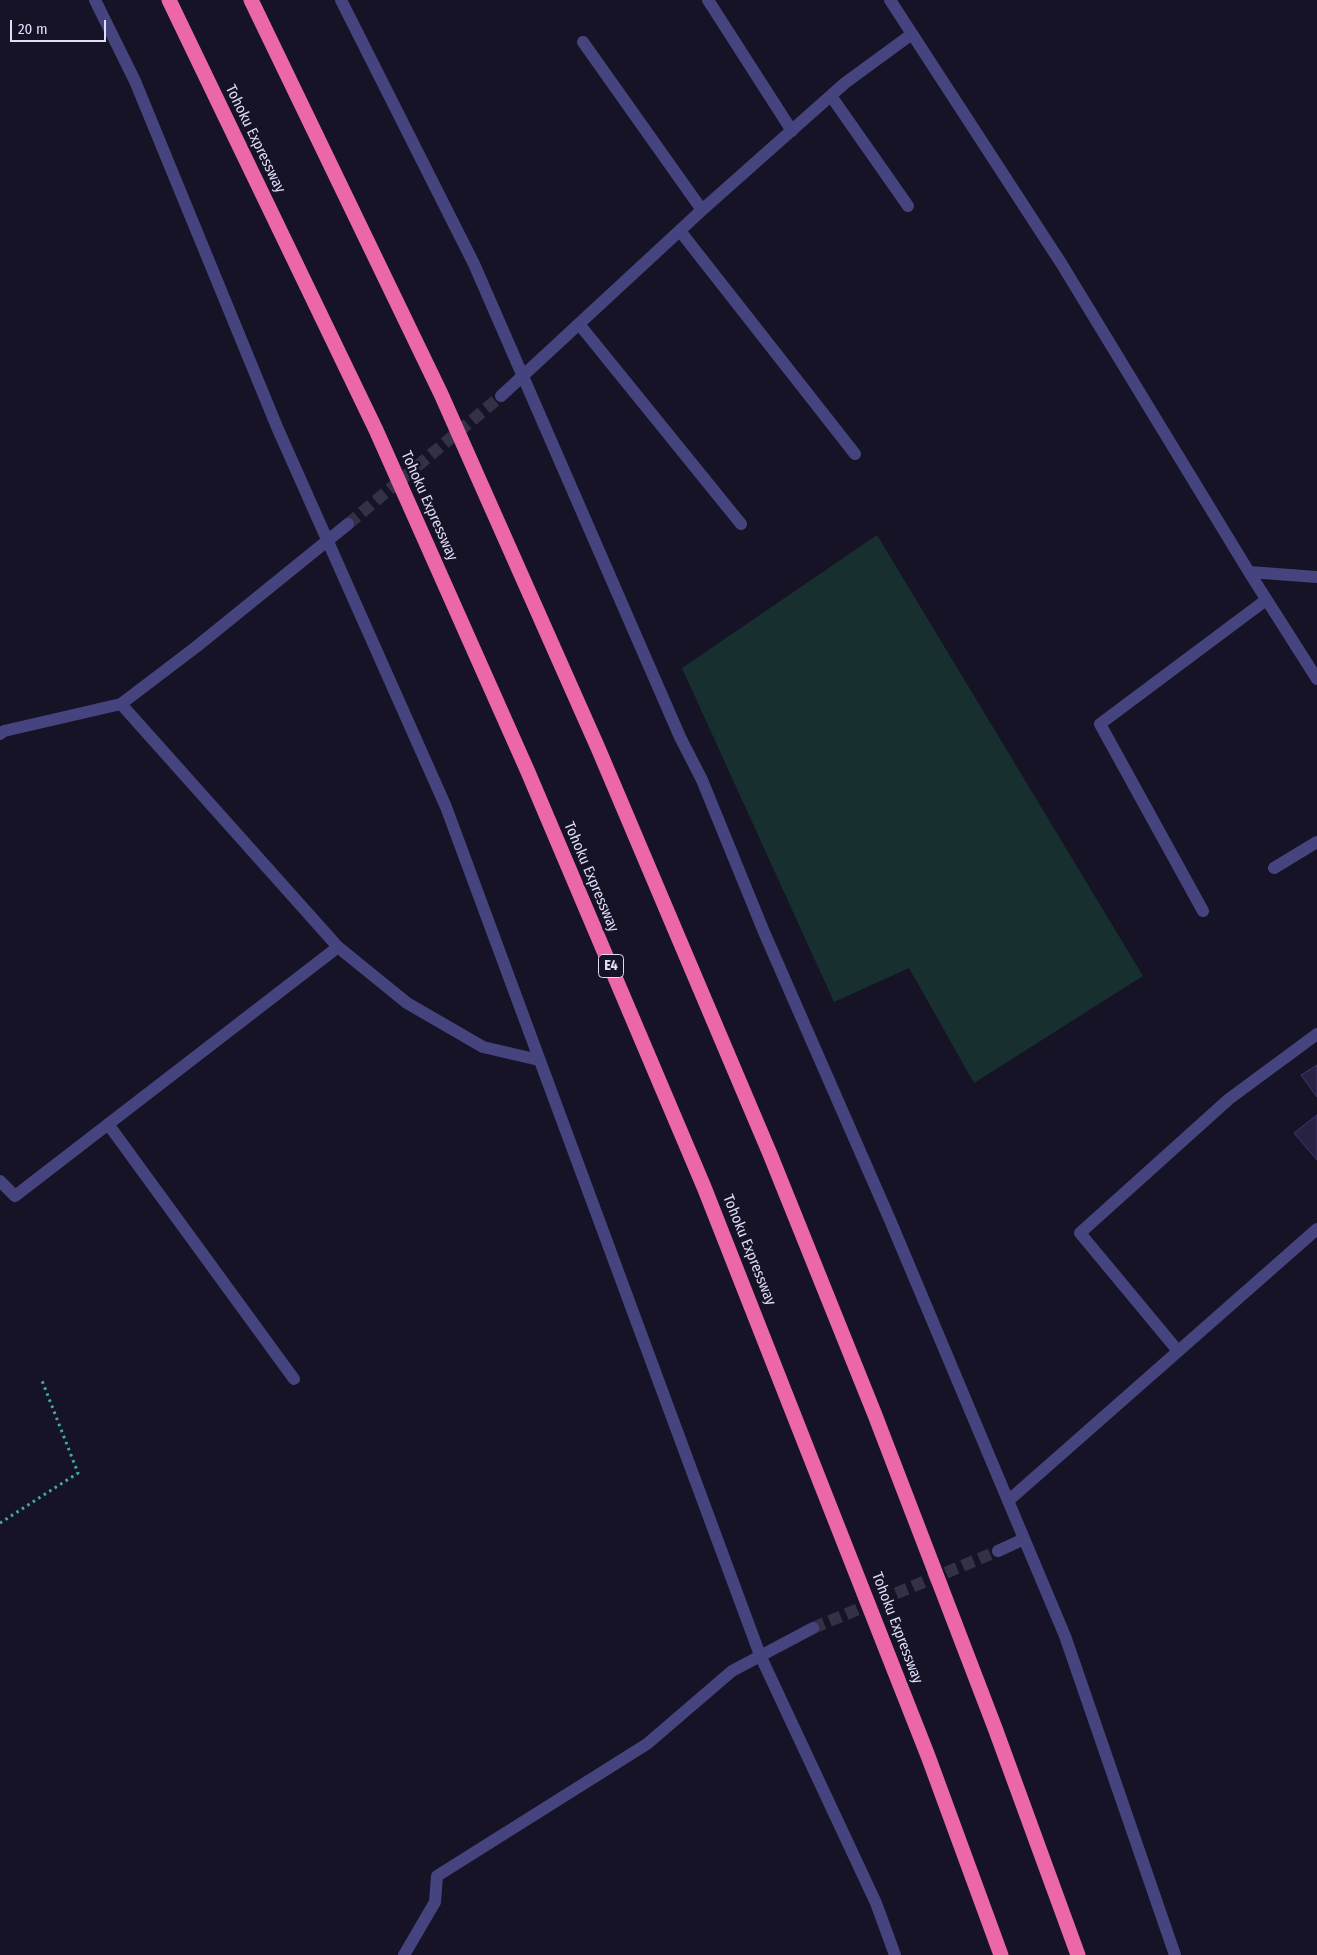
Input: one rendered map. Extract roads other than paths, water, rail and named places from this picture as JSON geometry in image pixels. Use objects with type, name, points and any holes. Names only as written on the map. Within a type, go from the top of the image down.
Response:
[{"type":"highway","name":"Tohoku Expressway","points":[[169,0],[376,430],[528,772],[704,1187],[928,1756],[1001,1955]]},
{"type":"highway","points":[[251,0],[445,403],[598,748],[755,1118],[875,1415],[1078,1955]]},
{"type":"street","points":[[95,0],[135,81],[277,427],[446,807],[760,1655],[876,1903],[895,1955]]},
{"type":"street","points":[[341,0],[474,264],[676,728],[702,780],[764,932],[890,1220],[1066,1636],[1175,1955]]},
{"type":"street","points":[[708,0],[792,131]]},
{"type":"street","points":[[890,0],[1061,263],[1266,600],[1317,679]]},
{"type":"street","points":[[501,396],[702,210],[831,96],[912,34]]},
{"type":"street","points":[[583,42],[702,210]]},
{"type":"street","points":[[831,96],[908,206]]},
{"type":"street","points":[[680,231],[855,454]]},
{"type":"street","points":[[579,324],[740,524]]},
{"type":"street","points":[[0,734],[4,731],[121,704],[196,647],[348,524]]},
{"type":"street","points":[[1249,572],[1317,577]]},
{"type":"street","points":[[1204,911],[1100,724],[1266,600]]},
{"type":"street","points":[[121,704],[338,947],[407,1003],[483,1047],[539,1060]]},
{"type":"street","points":[[1274,868],[1317,842]]},
{"type":"street","points":[[0,1181],[15,1196],[338,947]]},
{"type":"street","points":[[1178,1351],[1080,1233],[1229,1099],[1317,1034]]},
{"type":"street","points":[[108,1124],[294,1378]]},
{"type":"street","points":[[1008,1501],[1317,1228]]},
{"type":"street","points":[[998,1550],[1024,1539]]},
{"type":"street","points":[[404,1955],[435,1902],[437,1876],[647,1744],[732,1671],[813,1628]]},
{"type":"tunnel","points":[[348,524],[501,396]]},
{"type":"tunnel","points":[[813,1628],[998,1551]]}]
